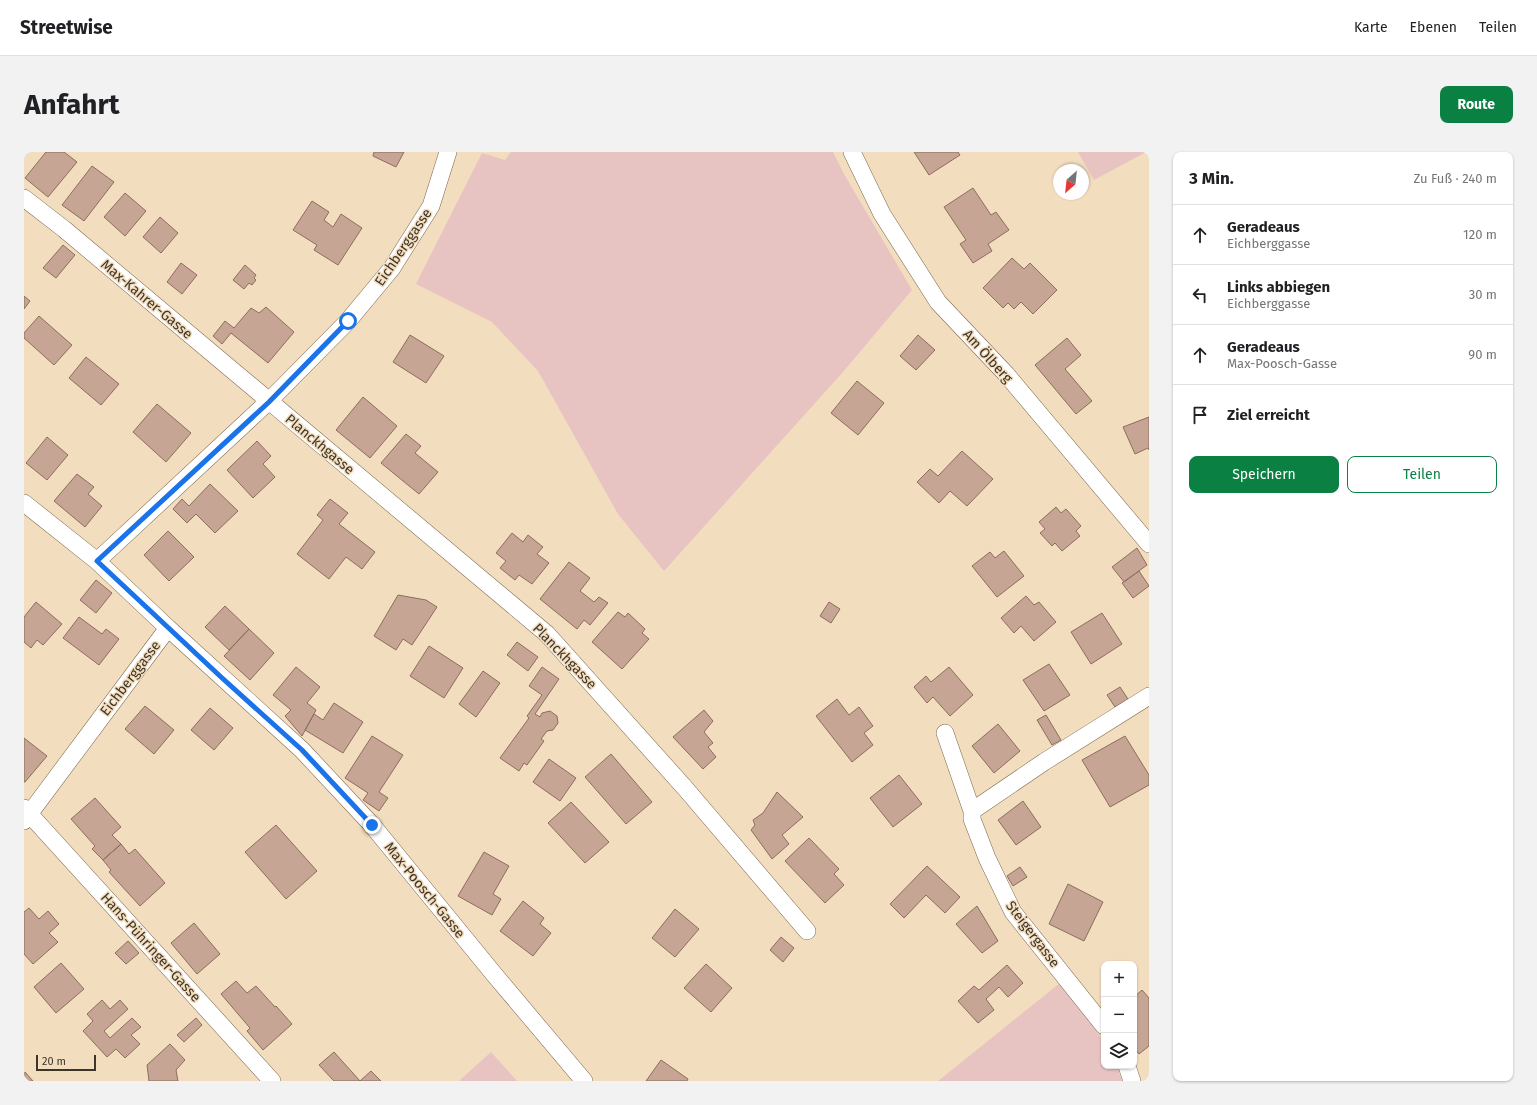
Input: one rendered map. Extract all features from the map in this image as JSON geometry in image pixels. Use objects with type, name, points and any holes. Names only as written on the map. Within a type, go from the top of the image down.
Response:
[{"type":"street","name":"Eichberggasse","points":[[26,814],[168,628],[97,561],[269,402],[348,321],[392,268],[431,206],[448,152]]},
{"type":"street","name":"Am Ölberg","points":[[852,152],[882,214],[938,302],[1006,374],[1149,544]]},
{"type":"street","name":"Max-Kahrer-Gasse","points":[[24,198],[64,229],[269,402]]},
{"type":"street","name":"Planckhgasse","points":[[269,402],[547,634],[685,788],[807,931]]},
{"type":"street","points":[[24,503],[97,561]]},
{"type":"street","name":"Max-Poosch-Gasse","points":[[168,628],[302,750],[372,825],[493,973],[584,1081]]},
{"type":"street","points":[[972,811],[1044,762],[1149,696]]},
{"type":"street","name":"Steigergasse","points":[[945,733],[972,811],[972,819],[987,858],[1012,912],[1101,1022]]},
{"type":"street","name":"Hans-Pühringer-Gasse","points":[[26,814],[272,1081]]},
{"type":"street","points":[[1128,1069],[1132,1081]]},
{"type":"shaded area","points":[[511,152],[833,152],[844,174],[912,290],[843,372],[664,571],[618,514],[538,371],[492,322],[416,284],[482,153],[505,160]]},
{"type":"shaded area","points":[[1078,152],[1146,152],[1094,180],[1089,171],[1089,164],[1085,164]]},
{"type":"shaded area","points":[[1060,983],[1101,1038],[1101,1069],[1118,1069],[1122,1081],[938,1081]]},
{"type":"shaded area","points":[[491,1052],[517,1081],[459,1081]]},
{"type":"building","points":[[46,152],[64,152],[77,162],[48,197],[25,178]]},
{"type":"building","points":[[374,152],[404,152],[396,167],[373,156]]},
{"type":"building","points":[[914,152],[958,152],[960,155],[929,175]]},
{"type":"building","points":[[92,166],[114,182],[84,221],[62,205]]},
{"type":"building","points":[[973,188],[991,215],[996,212],[1009,230],[988,244],[992,251],[973,263],[960,244],[966,240],[944,207]]},
{"type":"building","points":[[125,193],[146,211],[125,236],[104,217]]},
{"type":"building","points":[[312,201],[329,212],[324,220],[333,227],[341,214],[362,228],[338,265],[314,250],[317,245],[293,230]]},
{"type":"building","points":[[160,217],[178,233],[161,253],[143,237]]},
{"type":"building","points":[[63,245],[75,255],[56,278],[43,268]]},
{"type":"building","points":[[1012,258],[1024,269],[1030,263],[1057,290],[1033,314],[1021,302],[1014,309],[1008,303],[1003,308],[983,288]]},
{"type":"building","points":[[181,263],[197,275],[182,294],[167,282]]},
{"type":"building","points":[[245,265],[256,275],[254,278],[256,280],[252,285],[249,283],[244,289],[233,280]]},
{"type":"building","points":[[24,296],[30,301],[24,309]]},
{"type":"building","points":[[266,307],[294,332],[268,363],[231,333],[222,344],[213,336],[225,321],[234,328],[251,308],[259,313]]},
{"type":"building","points":[[39,316],[72,345],[54,365],[24,338],[24,333]]},
{"type":"building","points":[[410,335],[444,356],[426,383],[393,362]]},
{"type":"building","points":[[918,335],[935,350],[916,370],[900,356]]},
{"type":"building","points":[[1067,338],[1081,355],[1065,369],[1092,401],[1076,414],[1035,365]]},
{"type":"building","points":[[86,357],[119,384],[101,405],[69,378]]},
{"type":"building","points":[[857,381],[884,403],[858,435],[831,413]]},
{"type":"building","points":[[363,397],[397,426],[370,458],[336,430]]},
{"type":"building","points":[[157,404],[191,433],[166,462],[133,432]]},
{"type":"building","points":[[1149,417],[1149,450],[1148,448],[1135,454],[1123,427]]},
{"type":"building","points":[[406,434],[421,446],[415,453],[438,472],[419,494],[381,463]]},
{"type":"building","points":[[47,437],[68,455],[47,480],[26,463]]},
{"type":"building","points":[[257,441],[271,456],[263,464],[275,477],[253,498],[227,470]]},
{"type":"building","points":[[962,451],[993,479],[967,506],[950,491],[939,503],[917,482],[930,469],[938,476]]},
{"type":"building","points":[[77,474],[94,487],[88,494],[102,506],[85,527],[54,501]]},
{"type":"building","points":[[210,484],[238,511],[215,533],[196,514],[187,523],[173,509],[182,499],[189,506]]},
{"type":"building","points":[[330,499],[348,513],[339,524],[375,552],[362,569],[346,557],[329,579],[297,554],[323,520],[317,515]]},
{"type":"building","points":[[1056,507],[1061,513],[1066,509],[1081,526],[1076,531],[1080,536],[1062,551],[1055,543],[1052,546],[1040,533],[1045,529],[1039,522]]},
{"type":"building","points":[[168,531],[194,557],[169,581],[144,555]]},
{"type":"building","points":[[512,533],[523,542],[528,535],[543,547],[537,554],[549,563],[532,584],[519,575],[515,580],[500,568],[506,561],[496,553]]},
{"type":"building","points":[[1137,548],[1147,565],[1124,582],[1112,567]]},
{"type":"building","points":[[1004,551],[1024,576],[997,597],[972,566],[990,552],[995,558]]},
{"type":"building","points":[[569,562],[590,578],[580,591],[594,602],[599,597],[608,603],[590,625],[584,620],[577,629],[540,599]]},
{"type":"building","points":[[1139,571],[1149,586],[1133,598],[1122,583]]},
{"type":"building","points":[[96,580],[112,593],[96,613],[80,600]]},
{"type":"building","points":[[398,595],[426,600],[437,607],[412,645],[403,639],[396,650],[374,636]]},
{"type":"building","points":[[1026,596],[1034,605],[1039,602],[1056,622],[1034,641],[1021,626],[1014,633],[1001,618]]},
{"type":"building","points":[[36,602],[62,624],[43,645],[37,640],[31,648],[24,642],[24,617]]},
{"type":"building","points":[[829,602],[840,609],[831,623],[820,616]]},
{"type":"building","points":[[225,606],[249,629],[229,650],[205,627]]},
{"type":"building","points":[[618,612],[625,617],[628,613],[645,629],[642,633],[649,639],[622,669],[592,642]]},
{"type":"building","points":[[1102,613],[1122,644],[1091,664],[1071,632]]},
{"type":"building","points":[[79,617],[102,634],[106,629],[119,639],[99,665],[63,638]]},
{"type":"building","points":[[249,629],[274,653],[250,680],[224,656]]},
{"type":"building","points":[[517,642],[538,657],[528,671],[507,655]]},
{"type":"building","points":[[429,646],[463,668],[444,698],[410,676]]},
{"type":"building","points":[[1049,664],[1070,695],[1044,711],[1023,680]]},
{"type":"building","points":[[296,667],[320,687],[307,703],[316,710],[302,736],[285,716],[291,710],[273,695]]},
{"type":"building","points":[[542,667],[559,679],[535,714],[540,717],[542,713],[550,711],[557,716],[558,723],[553,730],[547,731],[541,739],[544,741],[527,765],[524,763],[519,771],[500,758],[529,718],[527,716],[542,695],[529,686]]},
{"type":"building","points":[[949,667],[973,695],[950,716],[933,697],[927,703],[914,687],[926,676],[931,682]]},
{"type":"building","points":[[483,671],[500,683],[476,717],[459,704]]},
{"type":"building","points":[[1120,687],[1128,699],[1115,707],[1107,695]]},
{"type":"building","points":[[837,699],[849,715],[859,707],[873,726],[864,733],[873,745],[852,762],[816,716]]},
{"type":"building","points":[[334,703],[363,722],[343,753],[305,730],[314,714],[323,720]]},
{"type":"building","points":[[145,706],[174,730],[154,754],[125,729]]},
{"type":"building","points":[[210,708],[233,728],[214,750],[191,730]]},
{"type":"building","points":[[704,710],[713,721],[704,732],[713,743],[708,747],[716,757],[703,769],[673,737]]},
{"type":"building","points":[[1046,715],[1061,740],[1052,745],[1037,720]]},
{"type":"building","points":[[998,724],[1020,751],[994,773],[972,746]]},
{"type":"building","points":[[372,736],[403,755],[379,792],[388,798],[379,811],[363,800],[368,793],[345,778]]},
{"type":"building","points":[[1125,736],[1149,775],[1149,785],[1110,807],[1082,760]]},
{"type":"building","points":[[24,738],[47,756],[25,782],[24,782]]},
{"type":"building","points":[[611,754],[652,802],[626,824],[585,777]]},
{"type":"building","points":[[549,759],[576,778],[560,801],[533,782]]},
{"type":"building","points":[[899,775],[922,804],[893,827],[870,798]]},
{"type":"building","points":[[777,792],[803,817],[782,835],[789,844],[772,859],[751,830],[755,825],[753,820],[763,813]]},
{"type":"building","points":[[95,798],[121,827],[112,835],[121,844],[103,860],[92,849],[95,846],[71,819]]},
{"type":"building","points":[[1023,801],[1041,827],[1016,845],[998,820]]},
{"type":"building","points":[[571,802],[609,842],[585,863],[548,823]]},
{"type":"building","points":[[276,825],[317,871],[286,899],[245,852]]},
{"type":"building","points":[[809,838],[839,869],[834,874],[844,885],[825,903],[785,861]]},
{"type":"building","points":[[121,844],[129,854],[135,849],[165,883],[140,906],[109,872],[111,870],[103,860]]},
{"type":"building","points":[[484,852],[509,866],[493,894],[501,899],[492,915],[458,896]]},
{"type":"building","points":[[927,866],[960,897],[945,913],[926,895],[904,918],[890,904]]},
{"type":"building","points":[[1020,867],[1027,877],[1013,886],[1007,876]]},
{"type":"building","points":[[1068,884],[1103,902],[1084,941],[1049,924]]},
{"type":"building","points":[[523,901],[544,918],[540,924],[551,933],[533,956],[500,931]]},
{"type":"building","points":[[977,906],[998,941],[982,953],[956,924]]},
{"type":"building","points":[[29,908],[39,919],[48,911],[59,924],[49,933],[58,942],[33,964],[24,954],[24,912]]},
{"type":"building","points":[[675,909],[699,929],[675,957],[652,938]]},
{"type":"building","points":[[194,923],[220,954],[197,974],[171,943]]},
{"type":"building","points":[[781,937],[794,948],[783,962],[770,950]]},
{"type":"building","points":[[128,941],[139,953],[126,964],[115,953]]},
{"type":"building","points":[[61,963],[84,989],[56,1013],[34,987]]},
{"type":"building","points":[[706,964],[732,988],[711,1012],[684,988]]},
{"type":"building","points":[[1007,965],[1023,983],[1008,997],[999,987],[986,999],[994,1010],[978,1023],[958,1001],[974,986],[979,990]]},
{"type":"building","points":[[236,981],[247,993],[256,986],[292,1024],[263,1050],[247,1031],[250,1028],[221,994]]},
{"type":"building","points":[[1142,990],[1149,998],[1149,1046],[1139,1054],[1137,1052],[1137,994]]},
{"type":"building","points":[[102,1000],[110,1009],[120,1000],[128,1009],[104,1031],[110,1038],[132,1018],[141,1027],[131,1035],[140,1044],[125,1058],[116,1049],[107,1057],[83,1031],[93,1021],[87,1014]]},
{"type":"building","points":[[196,1018],[202,1025],[184,1042],[177,1035]]},
{"type":"building","points":[[170,1044],[185,1060],[176,1070],[178,1081],[149,1081],[147,1065]]},
{"type":"building","points":[[334,1052],[360,1081],[334,1081],[319,1065]]},
{"type":"building","points":[[661,1060],[688,1079],[687,1081],[646,1081]]},
{"type":"building","points":[[371,1071],[381,1081],[360,1081]]},
{"type":"building","points":[[25,1072],[33,1081],[24,1081]]},
{"type":"route","points":[[348,321],[269,402],[97,561],[221,677],[302,750],[372,825]]}]
